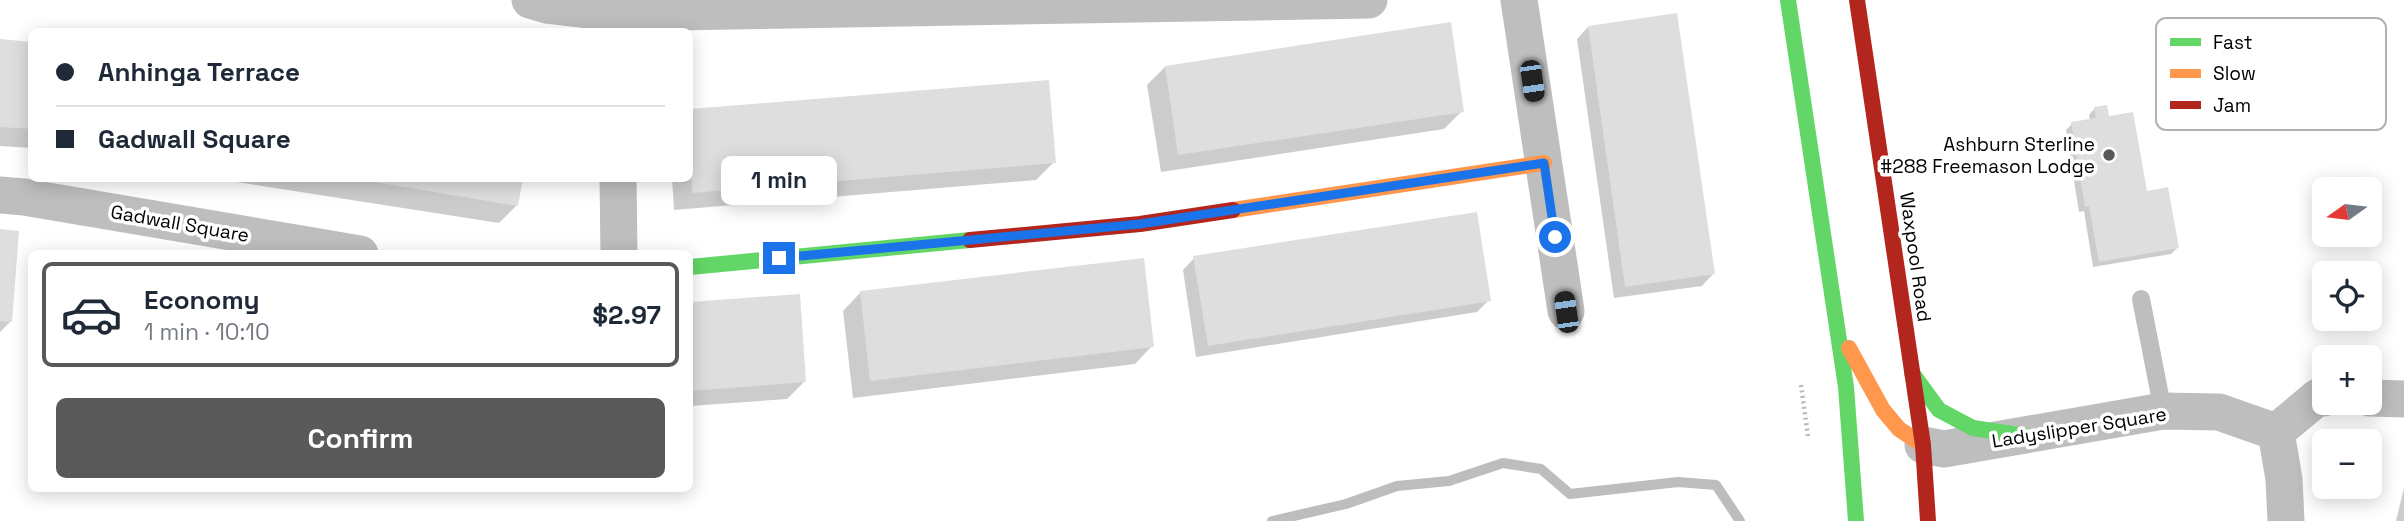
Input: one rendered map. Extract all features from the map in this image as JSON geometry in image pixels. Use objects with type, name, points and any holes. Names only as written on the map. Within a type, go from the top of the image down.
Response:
[{"type":"main road","points":[[1788,0],[1836,324],[1850,432],[1856,521]]},
{"type":"main road","name":"Waxpool Road","points":[[1857,0],[1923,445],[1928,521]]},
{"type":"main road","points":[[693,267],[1140,224],[1544,163]]},
{"type":"main road","points":[[1836,324],[1882,410],[1899,429],[1923,445]]},
{"type":"main road","points":[[1912,373],[1939,410],[1973,428],[2025,436]]},
{"type":"street","points":[[530,0],[616,15],[1369,0]]},
{"type":"street","points":[[1519,0],[1566,312]]},
{"type":"street","points":[[618,182],[619,250]]},
{"type":"street","name":"Gadwall Square","points":[[0,195],[336,250]]},
{"type":"street","points":[[2382,398],[2404,399]]},
{"type":"street","points":[[2286,521],[2284,479],[2276,432],[2312,402]]},
{"type":"street","name":"Ladyslipper Square","points":[[1923,445],[1944,449],[2163,411],[2219,412],[2276,432]]},
{"type":"lane","points":[[2141,299],[2163,411]]},
{"type":"path","points":[[1801,385],[1810,445]]},
{"type":"building","points":[[1677,13],[1715,274],[1625,287],[1588,26]]},
{"type":"building","points":[[1451,22],[1464,112],[1178,155],[1165,66]]},
{"type":"building","points":[[0,39],[28,42],[28,129],[0,127]]},
{"type":"building","points":[[1049,80],[1056,163],[692,193],[693,109]]},
{"type":"building","name":"Ashburn Sterline #288 Freemason Lodge","points":[[2107,105],[2109,116],[2133,112],[2147,191],[2168,187],[2179,248],[2099,262],[2089,206],[2085,207],[2071,122],[2096,118],[2094,107]]},
{"type":"building","points":[[375,182],[522,182],[518,206]]},
{"type":"building","points":[[1477,212],[1491,301],[1208,346],[1193,256]]},
{"type":"building","points":[[0,229],[19,231],[12,322],[0,321]]},
{"type":"building","points":[[1144,258],[1154,347],[870,381],[860,291]]},
{"type":"building","points":[[800,294],[806,382],[693,391],[693,302]]},
{"type":"waterway","points":[[1272,521],[1346,504],[1397,486],[1449,481],[1503,463],[1541,469],[1570,494],[1678,482],[1716,485],[1740,521]]},
{"type":"traffic: fast","points":[[1788,0],[1846,387],[1856,521]]},
{"type":"traffic: fast","points":[[693,267],[970,240]]},
{"type":"traffic: fast","points":[[1912,373],[1939,410],[1973,428],[2025,436]]},
{"type":"traffic: slow","points":[[1233,210],[1544,163]]},
{"type":"traffic: slow","points":[[1849,348],[1883,410],[1899,429],[1923,445]]},
{"type":"traffic: jam","points":[[1857,0],[1923,445],[1928,521]]},
{"type":"traffic: jam","points":[[970,240],[1140,224],[1233,210]]},
{"type":"place","name":"Ashburn Sterline #288 Freemason Lodge","points":[[2109,155]]},
{"type":"route","points":[[779,258],[1140,224],[1544,163],[1555,237]]}]
